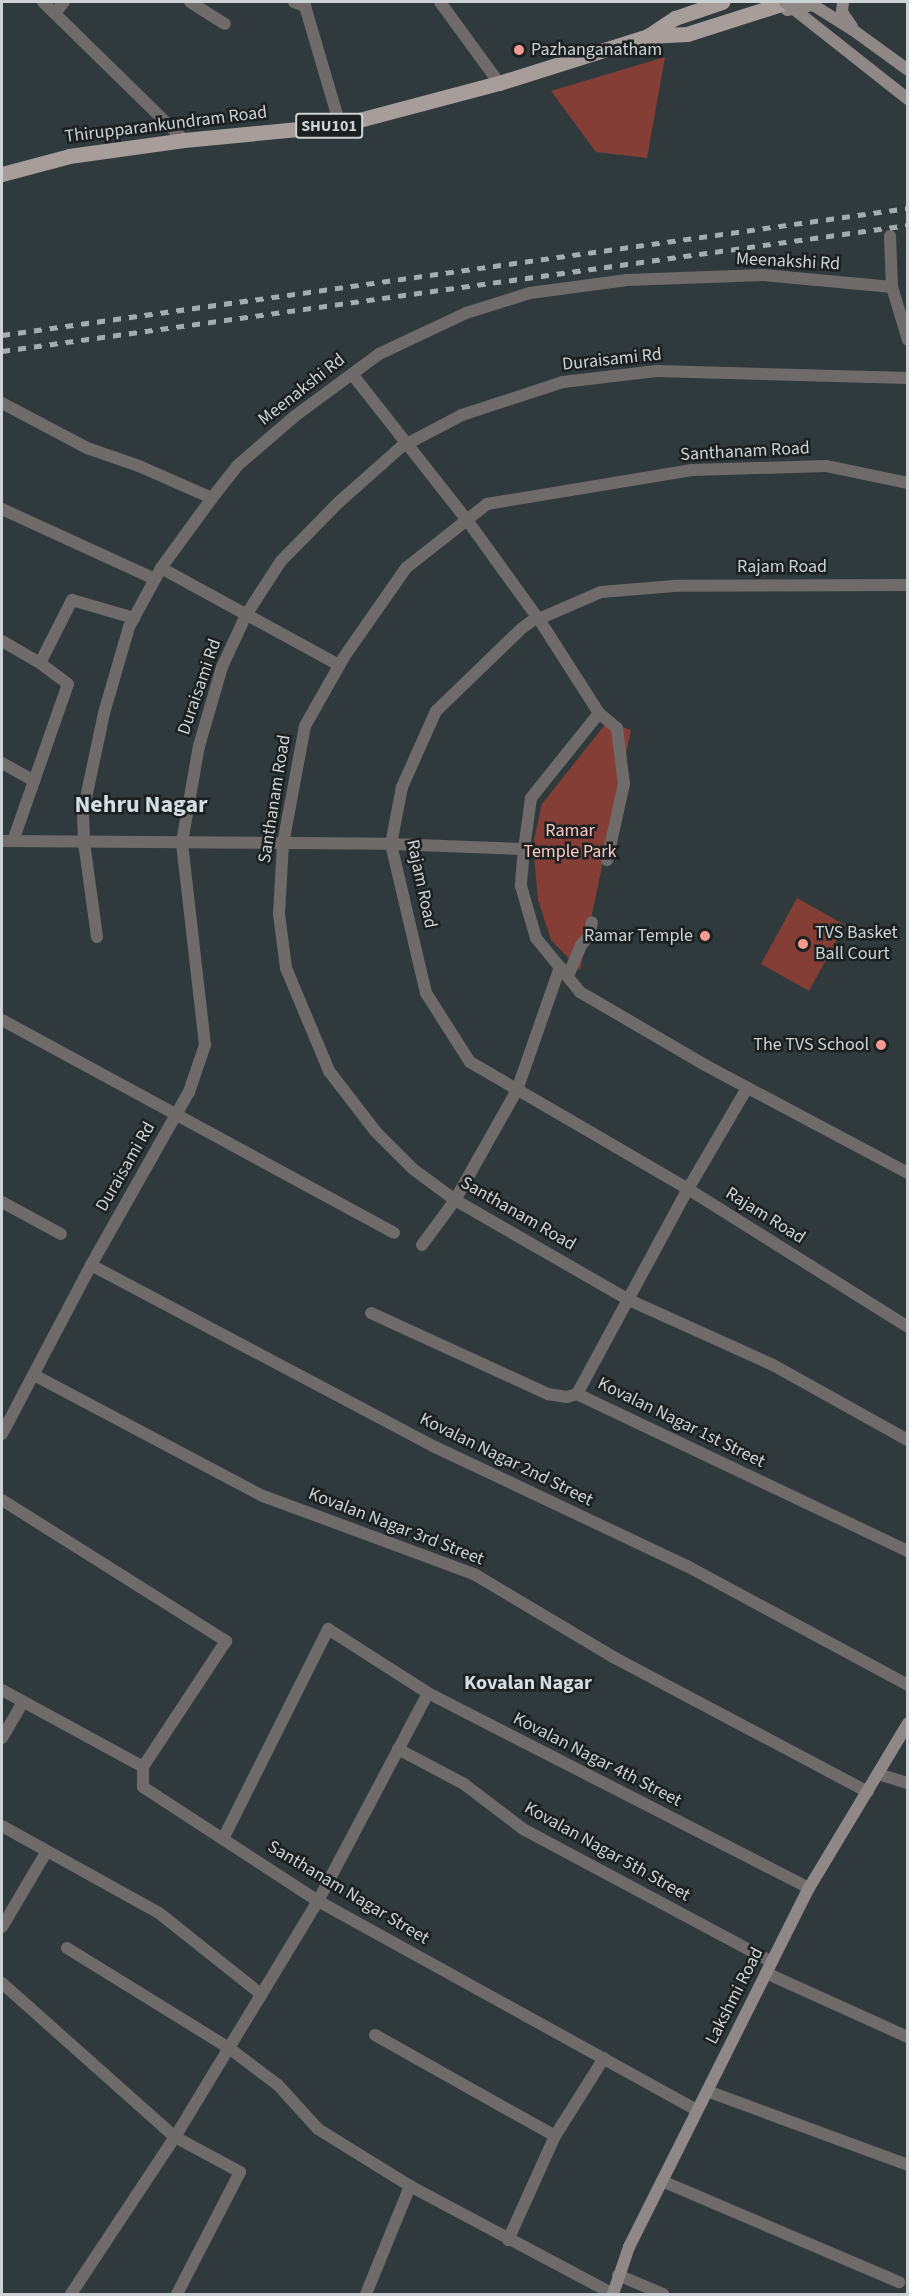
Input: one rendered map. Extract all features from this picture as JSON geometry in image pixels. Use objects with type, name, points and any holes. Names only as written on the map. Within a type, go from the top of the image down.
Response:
[{"type":"main road","name":"Thirupparankundram Road","points":[[648,36],[675,18],[719,2]]},
{"type":"main road","name":"Thirupparankundram Road","points":[[2,174],[69,156],[184,140],[340,124],[500,83],[648,36],[687,34],[780,2]]},
{"type":"street","points":[[43,2],[184,140]]},
{"type":"street","points":[[55,13],[64,2]]},
{"type":"street","points":[[190,2],[225,24]]},
{"type":"street","points":[[294,2],[305,6],[340,124]]},
{"type":"street","points":[[440,2],[500,83]]},
{"type":"street","points":[[780,2],[788,11],[813,5],[853,30],[908,70]]},
{"type":"street","points":[[780,2],[908,99]]},
{"type":"street","points":[[843,2],[842,12],[853,30]]},
{"type":"street","points":[[890,236],[892,287],[908,340]]},
{"type":"street","name":"Meenakshi Rd","points":[[98,937],[84,842],[82,812],[104,713],[134,618],[158,573],[238,465],[295,416],[379,354],[466,313],[530,293],[627,280],[763,275],[892,287]]},
{"type":"street","name":"Duraisami Rd","points":[[2,1434],[91,1264],[177,1116],[189,1092],[206,1045],[182,842],[199,746],[222,667],[246,615],[281,561],[339,502],[406,444],[462,415],[563,382],[656,371],[908,378]]},
{"type":"street","points":[[352,374],[467,520],[538,618],[599,713],[617,729],[624,784],[607,860]]},
{"type":"street","points":[[2,403],[87,448],[139,466],[212,498]]},
{"type":"street","name":"Santhanam Road","points":[[908,483],[826,466],[692,470],[487,504],[406,568],[339,665],[304,726],[283,843],[279,914],[286,968],[320,1051],[347,1097],[376,1132],[413,1169],[455,1200],[629,1300],[773,1365],[908,1440]]},
{"type":"street","points":[[2,509],[158,573],[246,615],[339,665]]},
{"type":"street","name":"Rajam Road","points":[[908,585],[674,586],[601,592],[538,618],[521,629],[436,711],[402,787],[391,844],[426,993],[470,1062],[688,1189],[908,1327]]},
{"type":"street","points":[[40,663],[72,600],[134,618]]},
{"type":"street","points":[[2,641],[40,663],[68,684],[34,781],[8,841],[391,844],[524,849]]},
{"type":"street","points":[[599,713],[531,798],[521,886],[536,938],[580,992],[747,1088],[908,1173]]},
{"type":"street","points":[[2,763],[34,781]]},
{"type":"street","points":[[560,967],[568,976],[581,945],[589,936],[592,921]]},
{"type":"street","points":[[422,1245],[455,1200],[517,1090],[560,967]]},
{"type":"street","points":[[2,1020],[394,1233]]},
{"type":"street","points":[[577,1394],[688,1189],[747,1088]]},
{"type":"street","points":[[2,1202],[61,1234]]},
{"type":"street","name":"Kovalan Nagar 2nd Street","points":[[91,1264],[435,1447],[687,1566],[908,1685]]},
{"type":"street","name":"Kovalan Nagar 1st Street","points":[[371,1313],[548,1394],[567,1397],[577,1394],[908,1551]]},
{"type":"street","name":"Kovalan Nagar 3rd Street","points":[[34,1375],[263,1496],[474,1574],[615,1658],[868,1792]]},
{"type":"street","points":[[2,1500],[226,1641],[143,1767],[2,1690]]},
{"type":"street","name":"Kovalan Nagar 4th Street","points":[[223,1839],[328,1629],[428,1693],[809,1888]]},
{"type":"street","points":[[71,2295],[175,2137],[318,1901],[428,1693]]},
{"type":"street","points":[[2,1738],[23,1702]]},
{"type":"street","name":"Lakshmi Road","points":[[613,2294],[618,2275],[662,2181],[809,1888],[908,1723]]},
{"type":"street","name":"Kovalan Nagar 5th Street","points":[[398,1749],[464,1784],[523,1829],[769,1967],[908,2037]]},
{"type":"street","name":"Santhanam Nagar Street","points":[[143,1767],[143,1787],[318,1901],[697,2110]]},
{"type":"street","points":[[878,1774],[908,1783]]},
{"type":"street","points":[[2,1826],[159,1913],[261,1994]]},
{"type":"street","points":[[2,1927],[47,1851]]},
{"type":"street","points":[[67,1948],[229,2048],[278,2085],[318,2129],[410,2186],[613,2294]]},
{"type":"street","points":[[2,1983],[175,2137],[240,2172],[177,2295]]},
{"type":"street","points":[[375,2035],[555,2136]]},
{"type":"street","points":[[508,2240],[555,2136],[604,2058]]},
{"type":"street","points":[[707,2091],[908,2164]]},
{"type":"street","points":[[662,2181],[899,2282]]},
{"type":"street","points":[[366,2295],[410,2186]]},
{"type":"street","points":[[618,2275],[663,2295]]},
{"type":"green space","points":[[665,57],[647,158],[596,152],[551,91]]},
{"type":"green space","name":"Ramar Temple Park","points":[[607,722],[631,730],[580,970],[551,940],[538,900],[533,844],[542,804]]},
{"type":"green space","name":"TVS Basket Ball Court","points":[[797,898],[845,925],[809,991],[761,964]]},
{"type":"railway","points":[[2,335],[908,208]]},
{"type":"railway","points":[[2,351],[908,225]]},
{"type":"place","name":"Pazhanganatham","points":[[519,50]]},
{"type":"place","name":"Ramar Temple","points":[[705,936]]},
{"type":"place","name":"TVS Basket Ball Court","points":[[803,944]]},
{"type":"place","name":"The TVS School","points":[[881,1045]]},
{"type":"district","name":"Nehru Nagar","points":[[141,805]]},
{"type":"district","name":"Kovalan Nagar","points":[[528,1683]]}]
